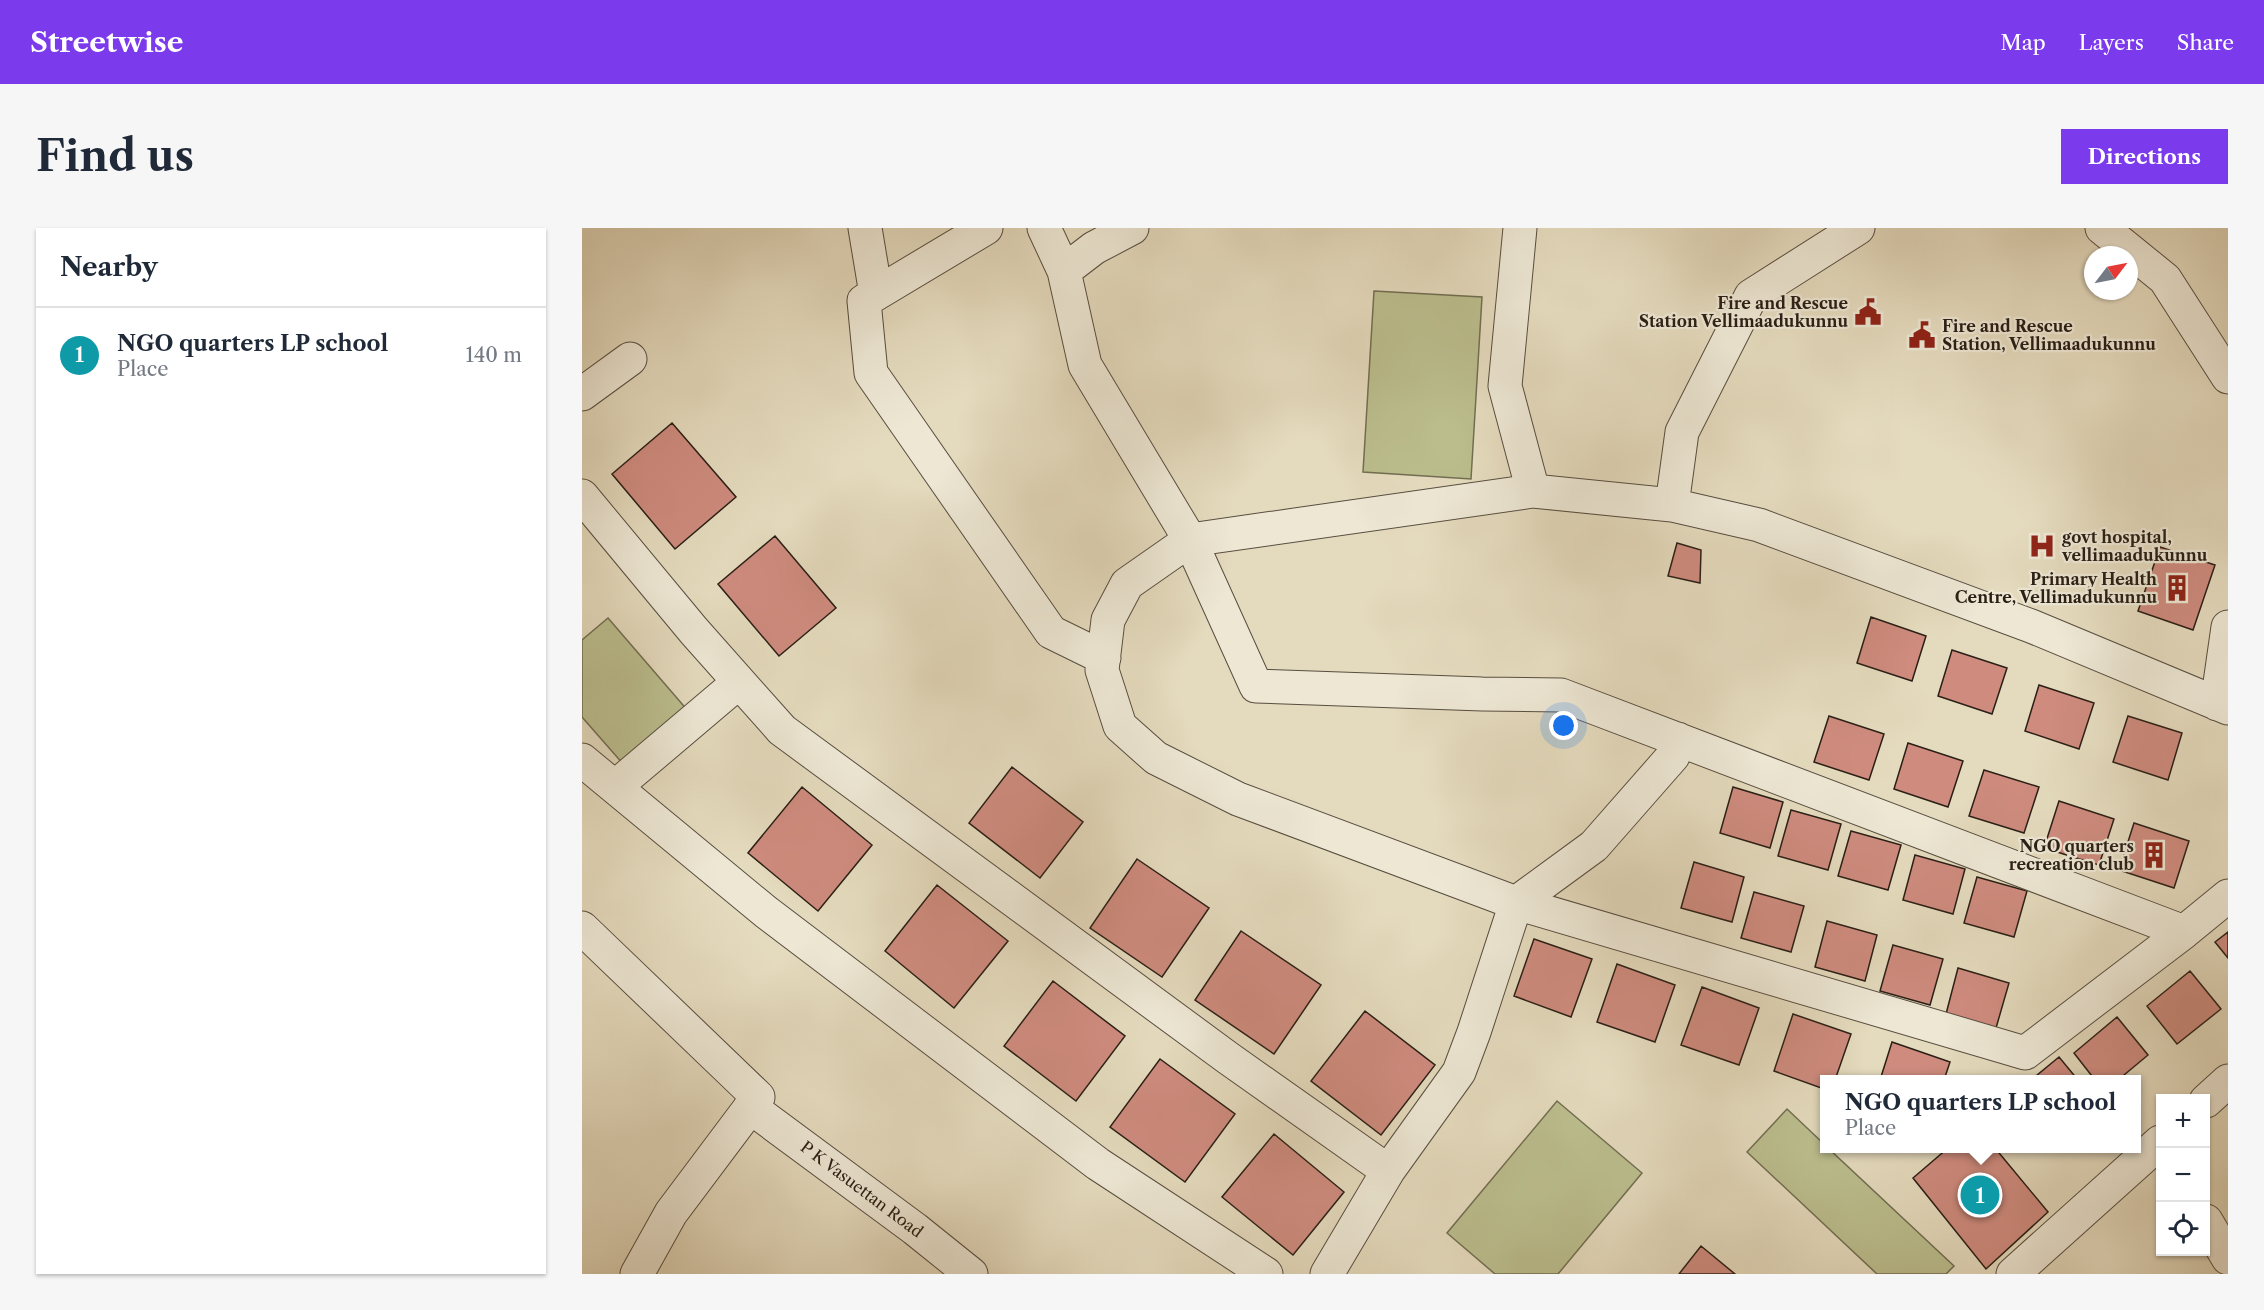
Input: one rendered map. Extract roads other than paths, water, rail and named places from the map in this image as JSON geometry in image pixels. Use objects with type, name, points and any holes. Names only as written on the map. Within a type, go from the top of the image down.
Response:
[{"type":"street","points":[[865,228],[876,294]]},
{"type":"street","points":[[986,228],[864,301],[871,373],[1051,632],[1104,658]]},
{"type":"street","points":[[1044,228],[1064,271],[1085,365],[1190,540],[1256,686],[1562,695],[2184,932]]},
{"type":"street","points":[[1064,271],[1094,249],[1132,228]]},
{"type":"street","points":[[1520,228],[1505,386],[1533,491]]},
{"type":"street","points":[[1672,505],[1682,432],[1751,296],[1858,228]]},
{"type":"street","points":[[2102,228],[2165,279],[2228,377]]},
{"type":"street","points":[[582,394],[630,359]]},
{"type":"street","points":[[2228,627],[2223,706],[2031,626],[1759,525],[1672,505],[1533,491],[1190,540],[1127,584],[1108,620],[1102,670],[1120,726],[1156,758],[1238,799],[1516,903],[2025,1053],[2228,896]]},
{"type":"street","points":[[582,496],[693,631],[782,730],[1228,1058],[1388,1171]]},
{"type":"street","points":[[615,787],[739,682]]},
{"type":"street","points":[[1327,1274],[1388,1171],[1459,1072],[1516,903],[1594,846],[1673,756],[1678,739]]},
{"type":"street","points":[[582,760],[766,912],[1098,1164],[1266,1274]]},
{"type":"street","points":[[582,928],[758,1097],[671,1213],[637,1274]]},
{"type":"street","points":[[2210,1097],[2228,1081]]},
{"type":"street","name":"P K Vasuettan Road","points":[[750,1107],[915,1229],[971,1274]]},
{"type":"street","points":[[2013,1274],[2157,1148]]},
{"type":"street","points":[[2210,1229],[2228,1258]]},
{"type":"place","name":"Fire and Rescue Station Vellimaadukunnu","points":[[1868,312]]},
{"type":"place","name":"Fire and Rescue Station, Vellimaadukunnu","points":[[1922,335]]},
{"type":"place","name":"govt hospital, vellimaadukunnu","points":[[2042,546]]},
{"type":"place","name":"Primary Health Centre, Vellimadukunnu","points":[[2177,588]]},
{"type":"place","name":"NGO quarters recreation club","points":[[2154,855]]},
{"type":"place","name":"NGO quarters LP school","points":[[1980,1195]]}]
